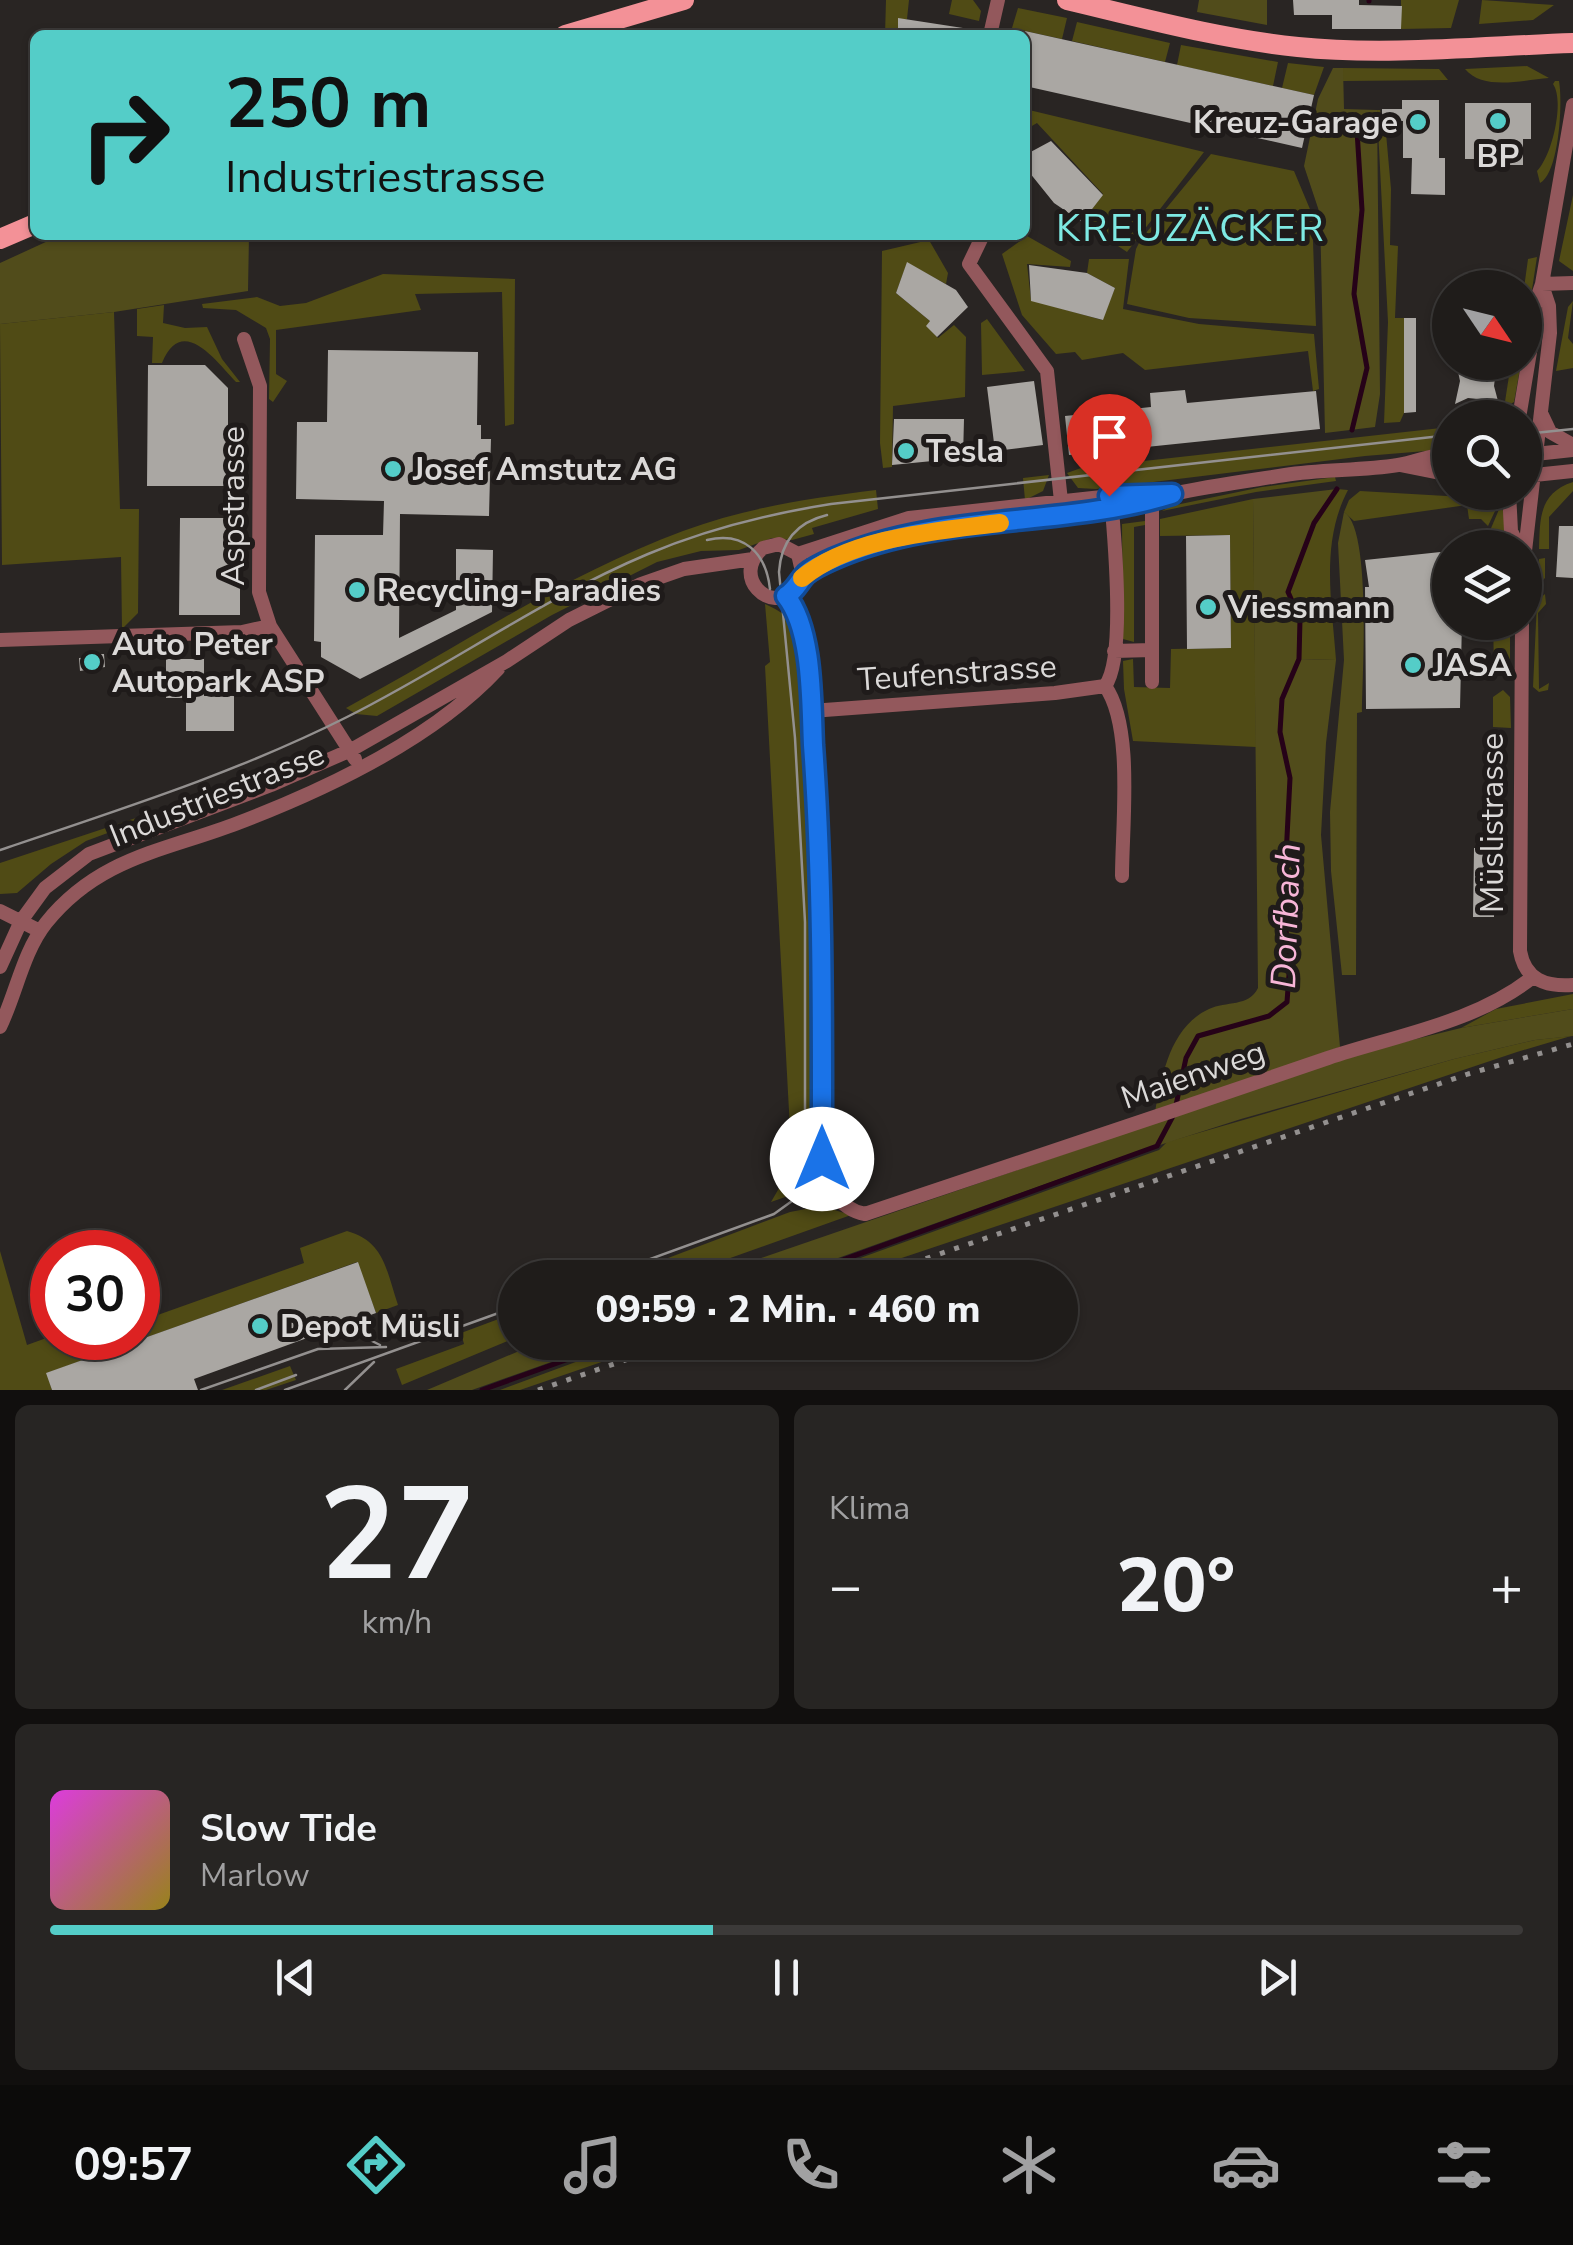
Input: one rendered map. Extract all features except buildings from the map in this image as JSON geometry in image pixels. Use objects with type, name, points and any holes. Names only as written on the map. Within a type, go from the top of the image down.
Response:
[{"type":"main road","points":[[581,30],[684,0]]},
{"type":"main road","points":[[1067,0],[1183,28],[1298,47],[1573,43]]},
{"type":"main road","points":[[0,239],[30,226]]},
{"type":"street","points":[[991,30],[998,0]]},
{"type":"street","points":[[1541,400],[1550,333],[1549,306],[1542,284],[1573,105]]},
{"type":"street","points":[[981,240],[970,264],[1047,371],[1062,501]]},
{"type":"street","points":[[1542,284],[1573,283]]},
{"type":"street","name":"Aspstrasse","points":[[244,339],[260,386],[259,592],[270,626],[360,766]]},
{"type":"street","points":[[1542,413],[1550,432],[1573,448]]},
{"type":"street","points":[[1542,453],[1573,448]]},
{"type":"street","name":"Industriestrasse","points":[[1400,465],[1432,454]]},
{"type":"street","name":"Industriestrasse","points":[[0,967],[21,922],[45,888],[90,854],[351,750],[570,620],[673,572],[753,559],[762,548],[772,544],[785,545],[798,554],[909,518],[1138,494],[1172,494],[1330,468],[1400,465],[1432,471]]},
{"type":"street","points":[[1542,474],[1573,470]]},
{"type":"street","name":"Industriestrasse","points":[[786,596],[794,592],[803,576],[849,552],[923,532],[1112,510],[1172,494]]},
{"type":"street","points":[[1152,501],[1152,682]]},
{"type":"street","points":[[1107,685],[1114,652],[1117,551],[1112,510]]},
{"type":"street","points":[[798,554],[803,576]]},
{"type":"street","points":[[753,559],[752,580],[758,590],[771,598],[786,596],[800,622],[811,711]]},
{"type":"street","points":[[708,564],[752,580]]},
{"type":"street","points":[[0,640],[242,632],[270,626]]},
{"type":"street","name":"Müslistrasse","points":[[1522,640],[1519,936],[1522,963],[1533,977]]},
{"type":"street","points":[[1114,652],[1152,650]]},
{"type":"street","name":"Industriestrasse","points":[[0,1027],[40,932],[76,890],[104,870],[311,793],[394,749],[478,691],[507,660]]},
{"type":"street","name":"Teufenstrasse","points":[[811,711],[1055,693],[1107,685],[1118,710],[1123,740],[1122,876]]},
{"type":"street","name":"Maienweg","points":[[811,711],[822,923],[822,1159],[825,1177],[849,1209],[866,1214],[1456,1018],[1492,1004],[1533,977]]},
{"type":"street","points":[[0,910],[40,932]]},
{"type":"street","points":[[1533,977],[1551,985],[1573,984]]},
{"type":"shaded area","points":[[886,0],[909,0],[907,19],[898,19],[898,30],[885,30]]},
{"type":"shaded area","points":[[952,0],[973,0],[981,11],[979,21],[949,14]]},
{"type":"shaded area","points":[[1199,0],[1267,0],[1267,25],[1197,12]]},
{"type":"shaded area","points":[[1401,0],[1459,0],[1451,28],[1401,29]]},
{"type":"shaded area","points":[[1482,0],[1554,5],[1533,20],[1479,24]]},
{"type":"shaded area","points":[[1018,8],[1067,18],[1062,39],[1012,28]]},
{"type":"shaded area","points":[[1077,22],[1170,43],[1165,62],[1072,41]]},
{"type":"shaded area","points":[[1181,45],[1278,62],[1273,86],[1177,65]]},
{"type":"shaded area","points":[[1288,63],[1324,67],[1314,95],[1282,88]]},
{"type":"shaded area","points":[[1527,66],[1549,78],[1493,82],[1465,69]]},
{"type":"shaded area","points":[[1333,68],[1343,68],[1344,109],[1377,110],[1380,394],[1375,427],[1325,433],[1320,214],[1304,166],[1318,99]]},
{"type":"shaded area","points":[[1343,68],[1439,69],[1448,80],[1343,81]]},
{"type":"shaded area","points":[[1555,81],[1559,81],[1560,91],[1558,136],[1552,166],[1540,183],[1537,171],[1548,153],[1557,115]]},
{"type":"shaded area","points":[[1030,110],[1204,152],[1127,252],[1082,222],[1103,194],[1037,123],[1030,127]]},
{"type":"shaded area","points":[[1377,110],[1385,122],[1391,189],[1390,245],[1398,246],[1395,318],[1404,318],[1404,413],[1400,422],[1384,423],[1388,322]]},
{"type":"shaded area","points":[[1211,154],[1294,171],[1312,214],[1316,326],[1189,318],[1127,304],[1141,239]]},
{"type":"shaded area","points":[[1573,195],[1573,271],[1559,261]]},
{"type":"shaded area","points":[[1030,238],[1071,261],[1070,267],[1027,264],[1031,300],[1102,320],[1115,288],[1087,273],[1089,259],[1129,259],[1123,309],[1199,324],[1314,334],[1319,389],[1313,391],[1308,351],[1145,370],[1123,353],[1082,360],[1075,352],[1056,354],[1022,315],[1002,254]]},
{"type":"shaded area","points":[[50,240],[249,240],[248,291],[114,312],[0,324],[0,263]]},
{"type":"shaded area","points":[[929,240],[948,273],[946,284],[907,263],[896,293],[930,321],[927,326],[938,338],[954,325],[966,337],[965,397],[893,406],[892,467],[883,468],[882,251]]},
{"type":"shaded area","points":[[1537,257],[1535,270],[1526,270],[1528,259]]},
{"type":"shaded area","points":[[383,274],[515,279],[514,424],[505,426],[502,292],[415,294],[421,310],[276,330],[276,374],[287,381],[273,402],[269,399],[270,339],[266,328],[236,310],[203,308],[202,304],[257,297],[280,306],[306,303]]},
{"type":"shaded area","points":[[1573,301],[1568,338],[1573,344],[1573,368],[1556,371],[1568,307]]},
{"type":"shaded area","points":[[164,305],[163,323],[207,327],[222,359],[240,382],[210,354],[189,342],[179,342],[170,349],[162,363],[152,363],[153,337],[137,336],[137,309]]},
{"type":"shaded area","points":[[114,312],[120,509],[139,509],[138,613],[122,629],[121,557],[2,565],[0,324]]},
{"type":"shaded area","points":[[987,319],[1025,371],[982,375],[981,323]]},
{"type":"shaded area","points":[[1508,380],[1518,380],[1514,400],[1505,400]]},
{"type":"shaded area","points":[[1432,429],[1432,450],[1096,489],[1078,488],[1067,473],[1081,468]]},
{"type":"shaded area","points":[[1049,475],[1043,491],[1025,500],[1023,478]]},
{"type":"shaded area","points":[[1335,477],[1336,481],[1162,511],[1262,487]]},
{"type":"shaded area","points":[[1573,482],[1573,491],[1549,517],[1549,549],[1542,549],[1541,517],[1548,500]]},
{"type":"shaded area","points":[[1337,489],[1348,490],[1339,510],[1331,552],[1336,660],[1299,659],[1300,619],[1288,592],[1314,523]]},
{"type":"shaded area","points":[[1337,489],[1314,523],[1288,591],[1300,619],[1299,659],[1336,660],[1321,835],[1340,1047],[1155,1112],[1170,1053],[1185,1027],[1209,1009],[1249,998],[1258,988],[1253,499]]},
{"type":"shaded area","points":[[876,490],[878,509],[812,528],[814,534],[792,540],[772,538],[739,550],[701,551],[657,562],[552,615],[377,716],[356,714],[346,708],[553,591],[639,549],[706,523],[754,510]]},
{"type":"shaded area","points":[[1360,491],[1432,495],[1432,510],[1354,521],[1344,512],[1349,500]]},
{"type":"shaded area","points":[[1253,499],[1256,747],[1133,741],[1123,661],[1133,659],[1134,687],[1170,688],[1171,649],[1231,648],[1230,535],[1160,536],[1160,519]]},
{"type":"shaded area","points":[[1468,510],[1496,510],[1488,526],[1481,519],[1469,519]]},
{"type":"shaded area","points":[[1499,510],[1502,510],[1506,530],[1490,530]]},
{"type":"shaded area","points":[[1344,512],[1353,524],[1359,545],[1364,605],[1362,712],[1357,713],[1356,975],[1342,975],[1331,871],[1330,812],[1344,660],[1338,543]]},
{"type":"shaded area","points":[[1145,521],[1145,525],[1134,527],[1134,642],[1123,639],[1122,524]]},
{"type":"shaded area","points":[[1542,558],[1545,558],[1542,581]]},
{"type":"shaded area","points":[[765,604],[789,622],[804,683],[816,1025],[817,1166],[804,1192],[796,1189],[791,1195],[771,1202],[782,1183],[791,1148]]},
{"type":"shaded area","points":[[1493,640],[1510,640],[1510,662],[1503,671],[1494,666]]},
{"type":"shaded area","points":[[1535,640],[1538,640],[1539,689],[1549,683],[1548,690],[1539,692],[1533,687]]},
{"type":"shaded area","points":[[1503,690],[1510,697],[1511,728],[1493,727],[1493,697]]},
{"type":"shaded area","points":[[289,758],[293,761],[272,772],[86,841],[17,893],[0,894],[0,863],[160,810]]},
{"type":"shaded area","points":[[1573,994],[1573,1009],[1461,1028],[1496,1009]]},
{"type":"shaded area","points":[[1573,1009],[1573,1036],[1535,1040],[1454,1059],[1241,1119],[1107,1162],[833,1260],[755,1260],[1355,1054],[1461,1028]]},
{"type":"shaded area","points":[[1571,1036],[896,1260],[855,1260],[1159,1150],[1167,1142],[1454,1059],[1535,1040]]},
{"type":"shaded area","points":[[821,1206],[851,1215],[725,1260],[663,1260],[790,1212]]},
{"type":"shaded area","points":[[347,1231],[360,1236],[382,1259],[398,1305],[376,1313],[357,1262],[160,1333],[160,1314],[304,1263],[300,1248]]},
{"type":"shaded area","points":[[0,1251],[27,1345],[30,1344],[30,1360],[83,1360],[47,1373],[52,1390],[0,1390]]},
{"type":"shaded area","points":[[498,1319],[498,1345],[402,1385],[396,1369],[464,1344],[461,1333]]},
{"type":"shaded area","points":[[498,1360],[557,1360],[472,1390],[427,1390]]},
{"type":"shaded area","points":[[581,1360],[607,1360],[520,1390],[500,1390]]},
{"type":"shaded area","points":[[290,1366],[296,1380],[266,1390],[222,1390]]},
{"type":"waterway","name":"Dorfbach","points":[[1352,430],[1367,368],[1354,294],[1362,210],[1356,115]]},
{"type":"waterway","name":"Dorfbach","points":[[1176,1105],[1186,1058],[1198,1036],[1269,1016],[1287,1002],[1284,896],[1290,778],[1280,732],[1282,699],[1299,659],[1300,619],[1288,592],[1314,523],[1337,489]]},
{"type":"waterway","name":"Dorfbach","points":[[843,1260],[1157,1146],[1173,1116]]},
{"type":"waterway","name":"Dorfbach","points":[[482,1390],[566,1360]]},
{"type":"tram line","points":[[1542,432],[1573,429]]},
{"type":"tram line","points":[[0,850],[263,756],[385,697],[609,572],[715,530],[831,504],[1432,437]]},
{"type":"tram line","points":[[648,1260],[774,1214],[792,1201],[805,1175],[805,922],[795,738],[779,572],[783,551],[793,534],[808,522],[827,515]]},
{"type":"tram line","points":[[707,540],[732,539],[751,548],[764,565],[770,589]]},
{"type":"tram line","points":[[285,1390],[498,1313]]},
{"type":"tram line","points":[[342,1326],[380,1345]]},
{"type":"tram line","points":[[201,1390],[318,1349],[386,1347]]},
{"type":"tram line","points":[[345,1390],[374,1362]]},
{"type":"tram line","points":[[256,1390],[296,1375]]},
{"type":"railway","points":[[922,1260],[1468,1074],[1573,1044]]},
{"type":"railway","points":[[538,1390],[626,1360]]},
{"type":"slow traffic","points":[[802,578],[849,552],[923,532],[1000,523]]},
{"type":"place","name":"BP","points":[[1498,121]]},
{"type":"place","name":"Kreuz-Garage","points":[[1418,122]]},
{"type":"place","name":"Tesla","points":[[906,451]]},
{"type":"place","name":"Josef Amstutz AG","points":[[393,469]]},
{"type":"place","name":"Recycling-Paradies","points":[[357,590]]},
{"type":"place","name":"Viessmann","points":[[1208,607]]},
{"type":"place","name":"Auto Peter Autopark ASP","points":[[92,662]]},
{"type":"place","name":"JASA","points":[[1413,665]]},
{"type":"place","name":"Depot Müsli","points":[[260,1326]]},
{"type":"district","name":"KREUZÄCKER","points":[[1191,228]]},
{"type":"route","points":[[822,1159],[822,923],[817,801],[803,634],[795,608],[786,596],[800,585],[803,576],[830,560],[923,532],[1112,510],[1172,494],[1109,496]]}]
